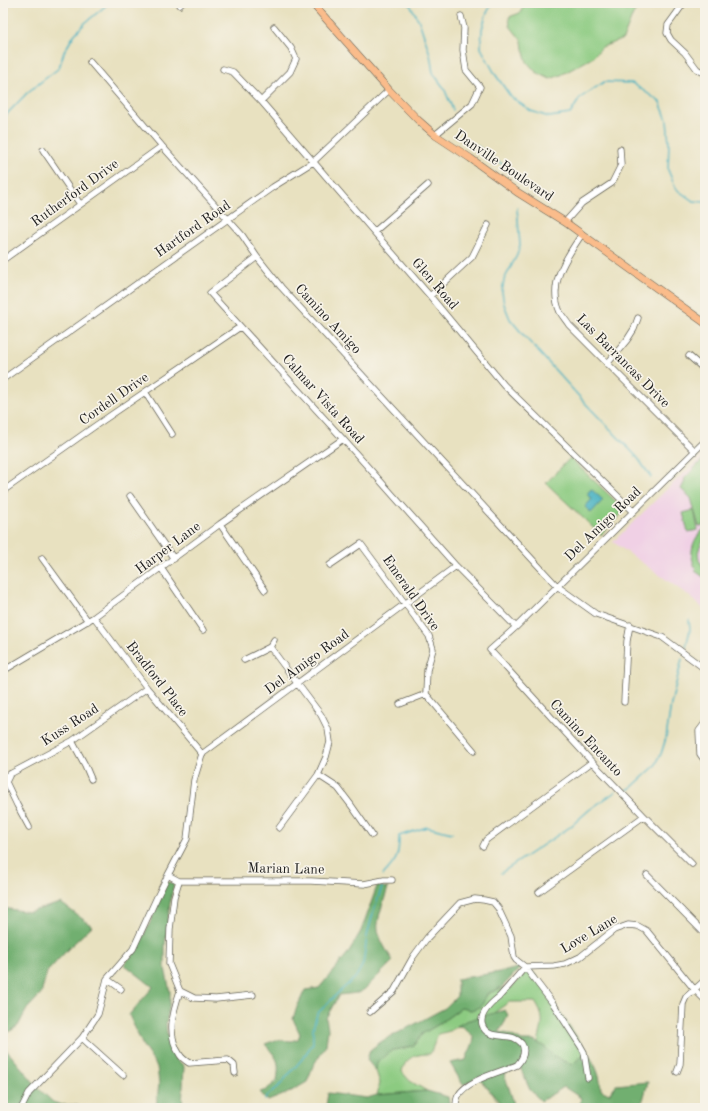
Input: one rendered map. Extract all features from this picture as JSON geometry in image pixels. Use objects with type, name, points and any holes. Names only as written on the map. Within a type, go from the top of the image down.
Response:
[{"type":"main road","name":"Danville Boulevard","points":[[312,3],[389,90],[435,135],[517,192],[565,222],[705,323]]},
{"type":"street","points":[[684,3],[668,25],[667,33],[671,40],[685,53],[697,69],[705,72]]},
{"type":"street","points":[[435,135],[472,104],[480,87],[466,70],[463,50],[464,28],[461,16]]},
{"type":"street","points":[[261,101],[290,72],[296,59],[291,48],[274,27]]},
{"type":"street","name":"Camino Amigo","points":[[90,62],[162,146],[242,235],[257,257],[281,286],[557,586],[596,614],[662,637],[705,669]]},
{"type":"street","name":"Glen Road","points":[[223,69],[233,72],[261,101],[430,296],[504,385],[633,511]]},
{"type":"street","name":"Hartford Road","points":[[3,378],[272,188],[313,162],[389,90]]},
{"type":"street","name":"Rutherford Drive","points":[[3,260],[162,146]]},
{"type":"street","points":[[565,222],[582,203],[612,183],[621,165],[620,149]]},
{"type":"street","points":[[43,150],[80,204]]},
{"type":"street","points":[[374,232],[428,185]]},
{"type":"street","points":[[430,296],[472,257],[488,225]]},
{"type":"street","name":"Las Barrancas Drive","points":[[582,234],[564,262],[556,283],[557,300],[560,311],[569,325],[695,451]]},
{"type":"street","name":"Calmar Vista Road","points":[[257,257],[210,293],[456,566]]},
{"type":"street","points":[[607,364],[634,330],[638,318]]},
{"type":"street","name":"Cordell Drive","points":[[3,492],[240,326]]},
{"type":"street","points":[[689,356],[705,370]]},
{"type":"street","points":[[145,392],[172,434]]},
{"type":"street","name":"Harper Lane","points":[[3,671],[94,617],[220,524],[343,440]]},
{"type":"street","name":"Del Amigo Road","points":[[516,627],[705,441]]},
{"type":"street","points":[[130,496],[174,559]]},
{"type":"street","points":[[220,524],[265,590]]},
{"type":"street","name":"Emerald Drive","points":[[330,565],[361,544],[406,603],[429,636],[433,649],[427,670],[426,694]]},
{"type":"street","points":[[42,558],[88,621]]},
{"type":"street","points":[[456,566],[516,627]]},
{"type":"street","name":"Del Amigo Road","points":[[202,754],[456,566]]},
{"type":"street","points":[[161,568],[203,630]]},
{"type":"street","name":"Bradford Place","points":[[94,617],[147,688],[202,754]]},
{"type":"street","points":[[624,702],[627,641],[630,625]]},
{"type":"street","name":"Camino Encanto","points":[[516,627],[490,650],[592,762],[692,864]]},
{"type":"street","points":[[244,660],[270,647],[274,640]]},
{"type":"street","points":[[270,647],[321,715],[328,729],[330,742],[326,757],[318,775],[279,828]]},
{"type":"street","name":"Kuss Road","points":[[3,777],[72,741],[147,688]]},
{"type":"street","points":[[400,704],[426,694],[474,751]]},
{"type":"street","points":[[705,723],[699,732],[700,754],[705,761]]},
{"type":"street","points":[[72,741],[85,764],[91,779]]},
{"type":"street","points":[[22,1108],[29,1093],[82,1038],[98,1014],[107,979],[133,949],[157,897],[187,839],[194,780],[202,754]]},
{"type":"street","points":[[483,846],[486,840],[592,762]]},
{"type":"street","points":[[10,774],[6,782],[29,827]]},
{"type":"street","points":[[318,775],[338,788],[372,835]]},
{"type":"street","points":[[539,892],[644,816]]},
{"type":"street","points":[[168,875],[179,881],[174,897],[170,929],[169,964],[180,991],[174,1011],[172,1027],[173,1040],[180,1056],[189,1063],[228,1060],[234,1065],[234,1073]]},
{"type":"street","points":[[647,875],[705,934]]},
{"type":"street","name":"Marian Lane","points":[[179,881],[311,881],[364,884],[392,880]]},
{"type":"street","points":[[370,1012],[394,991],[413,957],[427,938],[460,903],[475,899],[493,902],[498,908],[511,936],[514,957],[526,967],[554,1005],[584,1052],[588,1078]]},
{"type":"street","name":"Love Lane","points":[[526,967],[565,964],[580,957],[614,930],[628,925],[638,926],[647,931],[694,989],[705,1000]]},
{"type":"street","points":[[456,1108],[455,1102],[458,1095],[466,1087],[479,1079],[517,1065],[521,1060],[524,1053],[523,1045],[514,1038],[495,1036],[489,1033],[485,1030],[482,1024],[482,1017],[486,1009],[526,967]]},
{"type":"street","points":[[107,979],[121,989]]},
{"type":"street","points":[[677,1072],[680,1064],[683,1004],[686,997],[705,980]]},
{"type":"street","points":[[180,991],[194,998],[216,999],[253,995]]},
{"type":"street","points":[[82,1038],[123,1075]]},
{"type":"shaded area","points":[[705,454],[705,610],[688,595],[613,542]]},
{"type":"green space","points":[[525,3],[612,3],[614,7],[627,10],[635,3],[641,3],[633,14],[623,39],[602,47],[592,58],[561,75],[550,79],[536,72],[527,62],[522,41],[510,26],[509,17],[520,13]]},
{"type":"green space","points":[[705,457],[705,525],[699,527],[691,498],[681,489],[685,481],[684,479]]},
{"type":"green space","points":[[570,458],[625,510],[601,535],[546,483]]},
{"type":"green space","points":[[694,510],[698,530],[688,532],[683,513]]},
{"type":"green space","points":[[705,528],[705,537],[698,553],[699,560],[705,570],[705,578],[695,571],[696,569],[692,558],[692,552],[694,542]]},
{"type":"green space","points":[[167,882],[174,884],[165,945],[165,968],[170,992],[166,1024],[167,1034],[175,1058],[184,1066],[182,1108],[156,1108],[159,1084],[157,1067],[143,1046],[129,1015],[153,987],[124,964],[136,951],[151,921]]},
{"type":"green space","points":[[377,886],[388,888],[379,915],[378,930],[382,942],[393,961],[365,989],[358,993],[339,995],[326,1018],[328,1029],[326,1045],[313,1066],[307,1082],[288,1093],[268,1101],[260,1092],[266,1090],[277,1081],[278,1064],[275,1057],[265,1044],[276,1040],[292,1041],[298,1039],[300,1034],[293,1019],[305,990],[319,988],[348,953],[361,931]]},
{"type":"green space","points":[[61,903],[92,926],[47,972],[41,994],[27,1009],[18,1026],[3,1036],[3,908],[29,912]]},
{"type":"green space","points":[[521,967],[502,987],[487,994],[481,1007],[471,1010],[461,1008],[422,1034],[414,1045],[393,1050],[377,1062],[376,1071],[367,1060],[370,1050],[382,1041],[445,1008],[457,996],[457,979]]},
{"type":"green space","points":[[529,969],[534,973],[587,1052],[573,1064],[554,1056],[538,1043],[542,1026],[542,1017],[535,1002],[509,1002],[491,1015],[466,1021],[450,1031],[438,1034],[430,1054],[412,1057],[408,1060],[403,1067],[402,1072],[410,1081],[427,1091],[377,1095],[380,1083],[376,1071],[376,1062],[393,1050],[414,1045],[422,1034],[461,1008],[471,1010],[493,991],[511,988]]},
{"type":"green space","points":[[505,1010],[508,1015],[499,1032],[509,1034],[522,1041],[534,1041],[545,1047],[554,1056],[573,1064],[587,1052],[597,1070],[601,1090],[609,1094],[616,1085],[648,1082],[643,1100],[638,1108],[579,1108],[581,1098],[564,1087],[541,1101],[530,1090],[520,1067],[504,1074],[515,1108],[504,1108],[478,1077],[463,1085],[450,1063],[466,1060],[473,1044],[474,1037],[463,1027],[457,1026],[466,1021]]},
{"type":"green space","points":[[3,1046],[41,1091],[53,1102],[62,1105],[75,1105],[85,1108],[3,1108]]},
{"type":"green space","points":[[427,1091],[448,1097],[450,1108],[330,1108],[326,1106],[328,1093],[367,1098],[377,1095]]},
{"type":"water","points":[[591,489],[603,500],[591,513],[585,507],[592,499],[587,494]]},
{"type":"waterway","points":[[3,118],[28,92],[59,68],[64,52],[74,35],[85,23],[109,3]]},
{"type":"waterway","points":[[409,3],[419,21],[430,54],[433,73],[444,88],[453,110]]},
{"type":"waterway","points":[[492,3],[486,15],[482,29],[481,48],[495,74],[511,97],[531,111],[549,117],[570,114],[580,98],[604,82],[632,83],[660,102],[667,120],[669,143],[668,170],[676,189],[693,201],[705,202]]},
{"type":"waterway","points":[[477,146],[520,177]]},
{"type":"waterway","points":[[517,208],[520,245],[517,255],[504,280],[502,292],[504,304],[510,319],[586,404],[637,457],[651,477]]},
{"type":"waterway","points":[[686,647],[690,630],[689,620]]},
{"type":"waterway","points":[[626,790],[631,788],[655,766],[661,754],[666,738],[671,704],[682,659]]},
{"type":"waterway","points":[[501,873],[570,827],[589,810],[615,792]]},
{"type":"waterway","points":[[383,875],[394,862],[398,854],[399,836],[427,827],[452,833]]},
{"type":"waterway","points":[[265,1100],[267,1096],[278,1087],[303,1058],[313,1043],[313,1028],[317,1014],[356,977],[363,964],[367,936],[382,887]]}]
